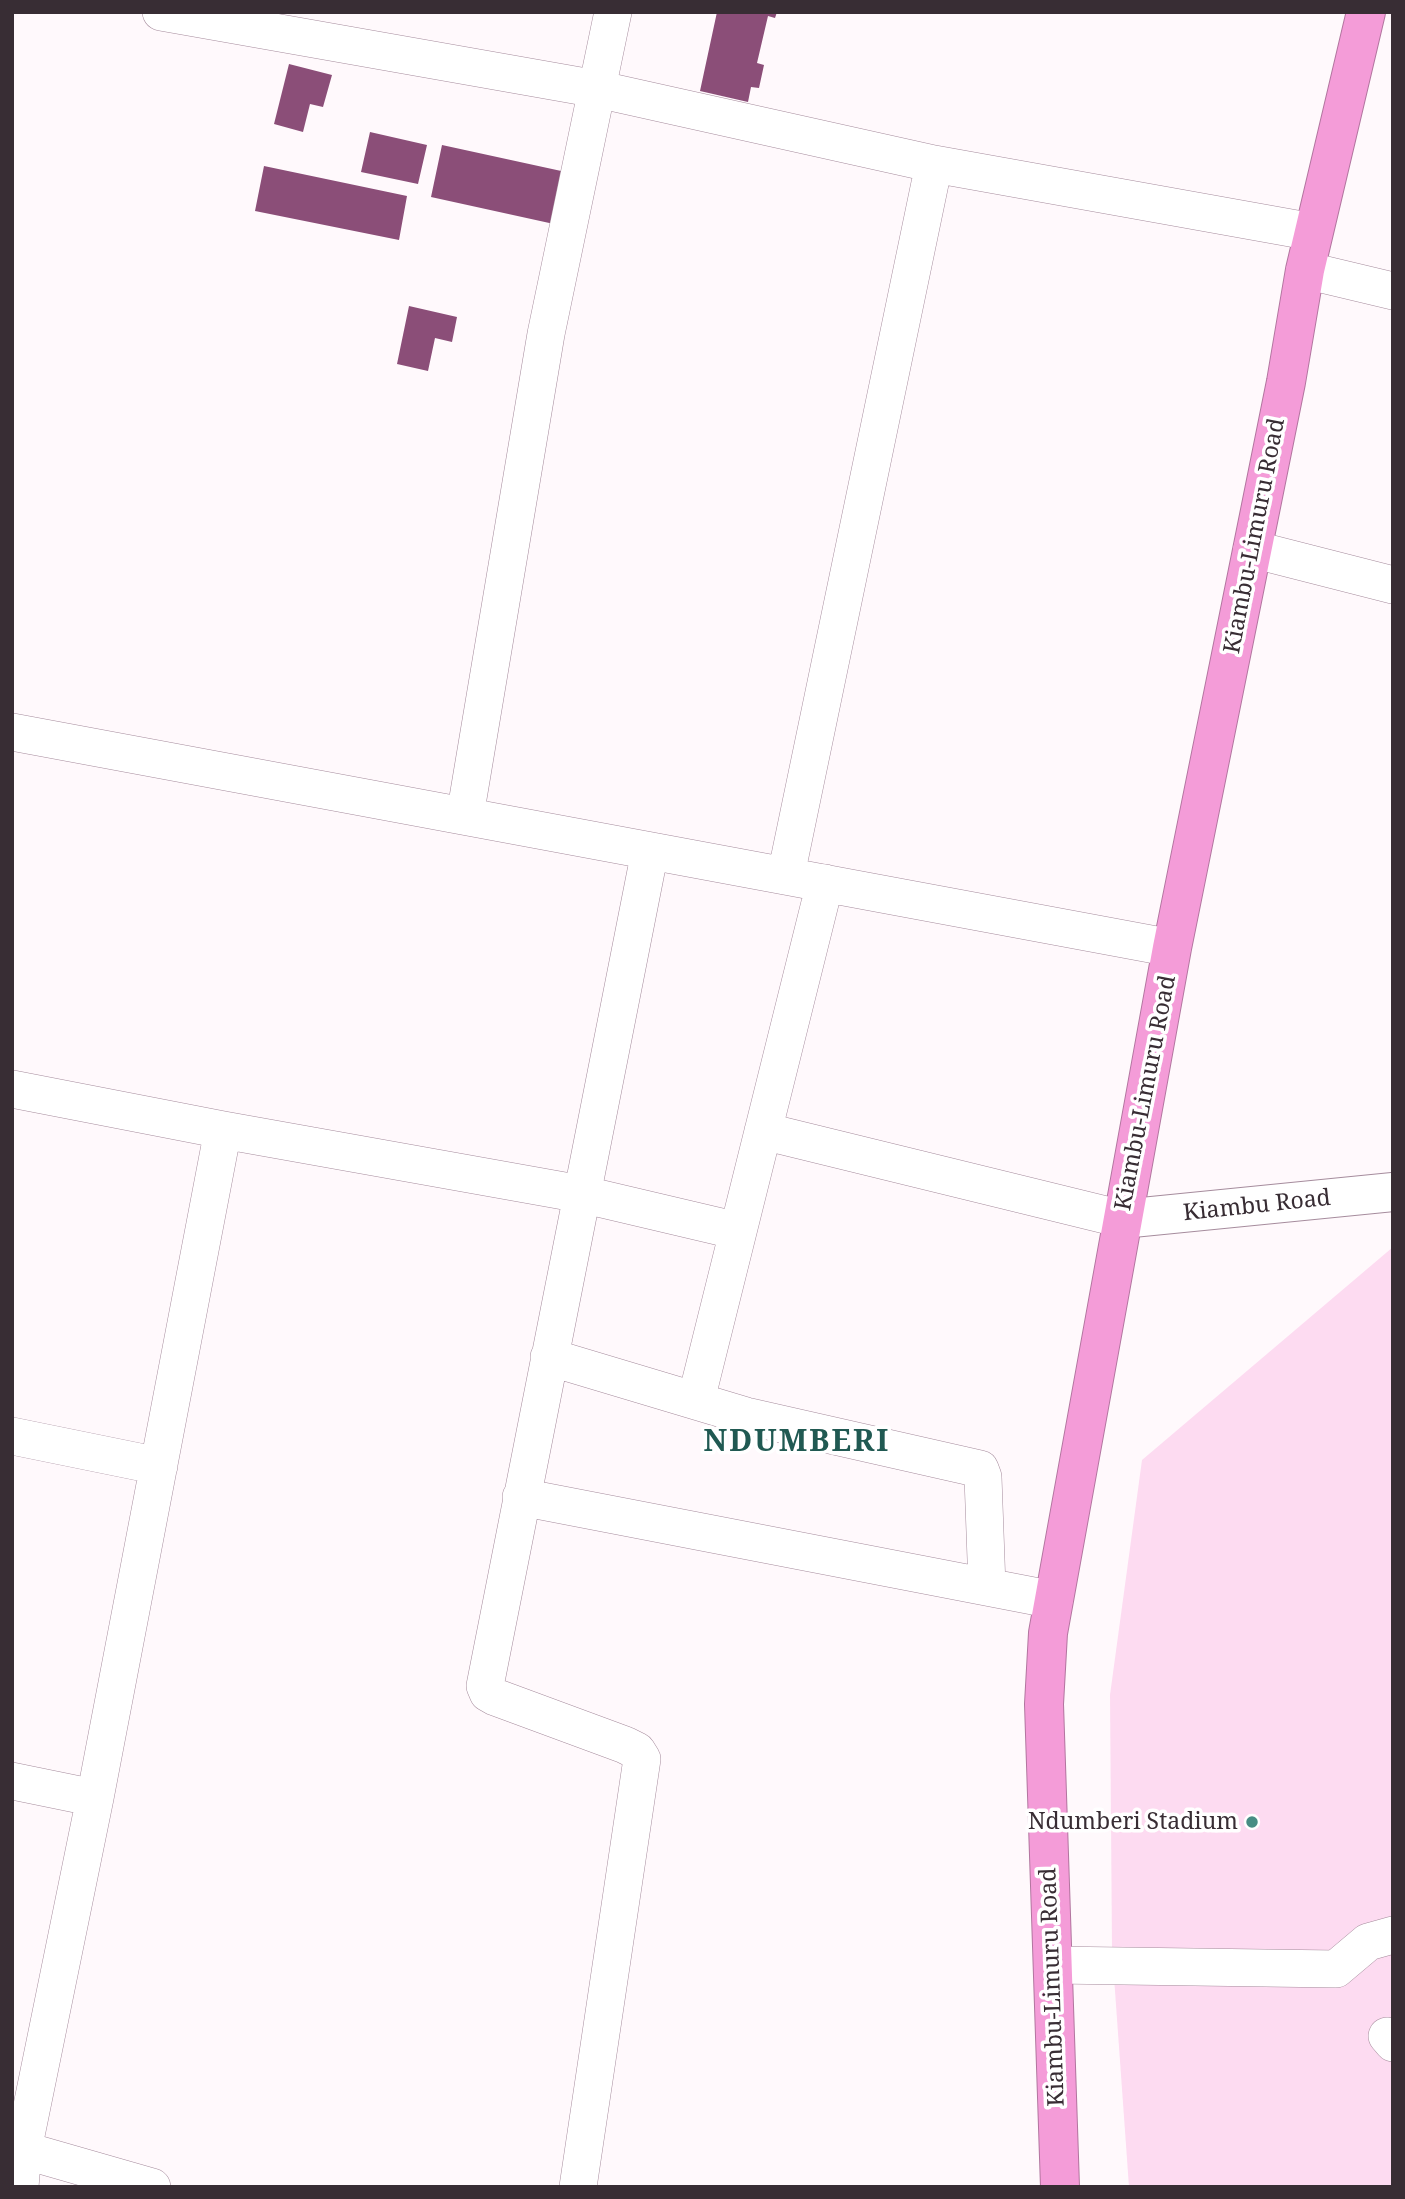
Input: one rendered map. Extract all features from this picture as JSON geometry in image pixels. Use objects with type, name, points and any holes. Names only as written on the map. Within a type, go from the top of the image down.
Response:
[{"type":"highway","name":"Kiambu-Limuru Road","points":[[1060,2187],[1044,1704],[1048,1633],[1172,948],[1313,232],[1366,12]]},
{"type":"street","points":[[161,12],[597,89],[933,164],[1313,232]]},
{"type":"street","points":[[465,816],[546,334],[613,12]]},
{"type":"street","points":[[786,875],[933,164]]},
{"type":"street","points":[[1306,270],[1393,291]]},
{"type":"street","points":[[1252,549],[1393,585]]},
{"type":"street","points":[[12,732],[1172,948]]},
{"type":"street","points":[[578,2187],[642,1759],[638,1751],[625,1745],[488,1693],[485,1677],[650,851]]},
{"type":"street","points":[[696,1400],[825,883]]},
{"type":"street","points":[[12,1089],[581,1194],[738,1231]]},
{"type":"street","points":[[20,2187],[18,2149],[95,1798],[223,1130]]},
{"type":"street","points":[[763,1131],[1122,1219]]},
{"type":"street","name":"Kiambu Road","points":[[1122,1219],[1393,1192]]},
{"type":"street","points":[[549,1357],[746,1416],[980,1469],[983,1477],[988,1587]]},
{"type":"street","points":[[12,1436],[159,1466]]},
{"type":"street","points":[[521,1497],[1054,1600]]},
{"type":"street","points":[[12,1781],[95,1798]]},
{"type":"street","points":[[1053,1965],[1336,1969],[1368,1942],[1393,1935]]},
{"type":"street","points":[[18,2149],[152,2187]]},
{"type":"shaded area","name":"Ndumberi Stadium","points":[[1393,1247],[1393,2187],[1129,2187],[1112,1949],[1110,1695],[1142,1460]]},
{"type":"building","points":[[717,12],[777,12],[775,18],[768,16],[757,63],[764,65],[759,88],[751,87],[748,102],[700,91]]},
{"type":"building","points":[[289,64],[332,75],[323,107],[310,104],[303,132],[274,124]]},
{"type":"building","points":[[370,132],[427,145],[418,184],[361,172]]},
{"type":"building","points":[[442,145],[575,174],[563,226],[431,197]]},
{"type":"building","points":[[264,166],[407,196],[399,240],[255,211]]},
{"type":"building","points":[[409,306],[457,317],[452,342],[435,338],[428,371],[397,364]]},
{"type":"place","name":"Ndumberi Stadium","points":[[1252,1822]]},
{"type":"district","name":"NDUMBERI","points":[[797,1442]]}]
